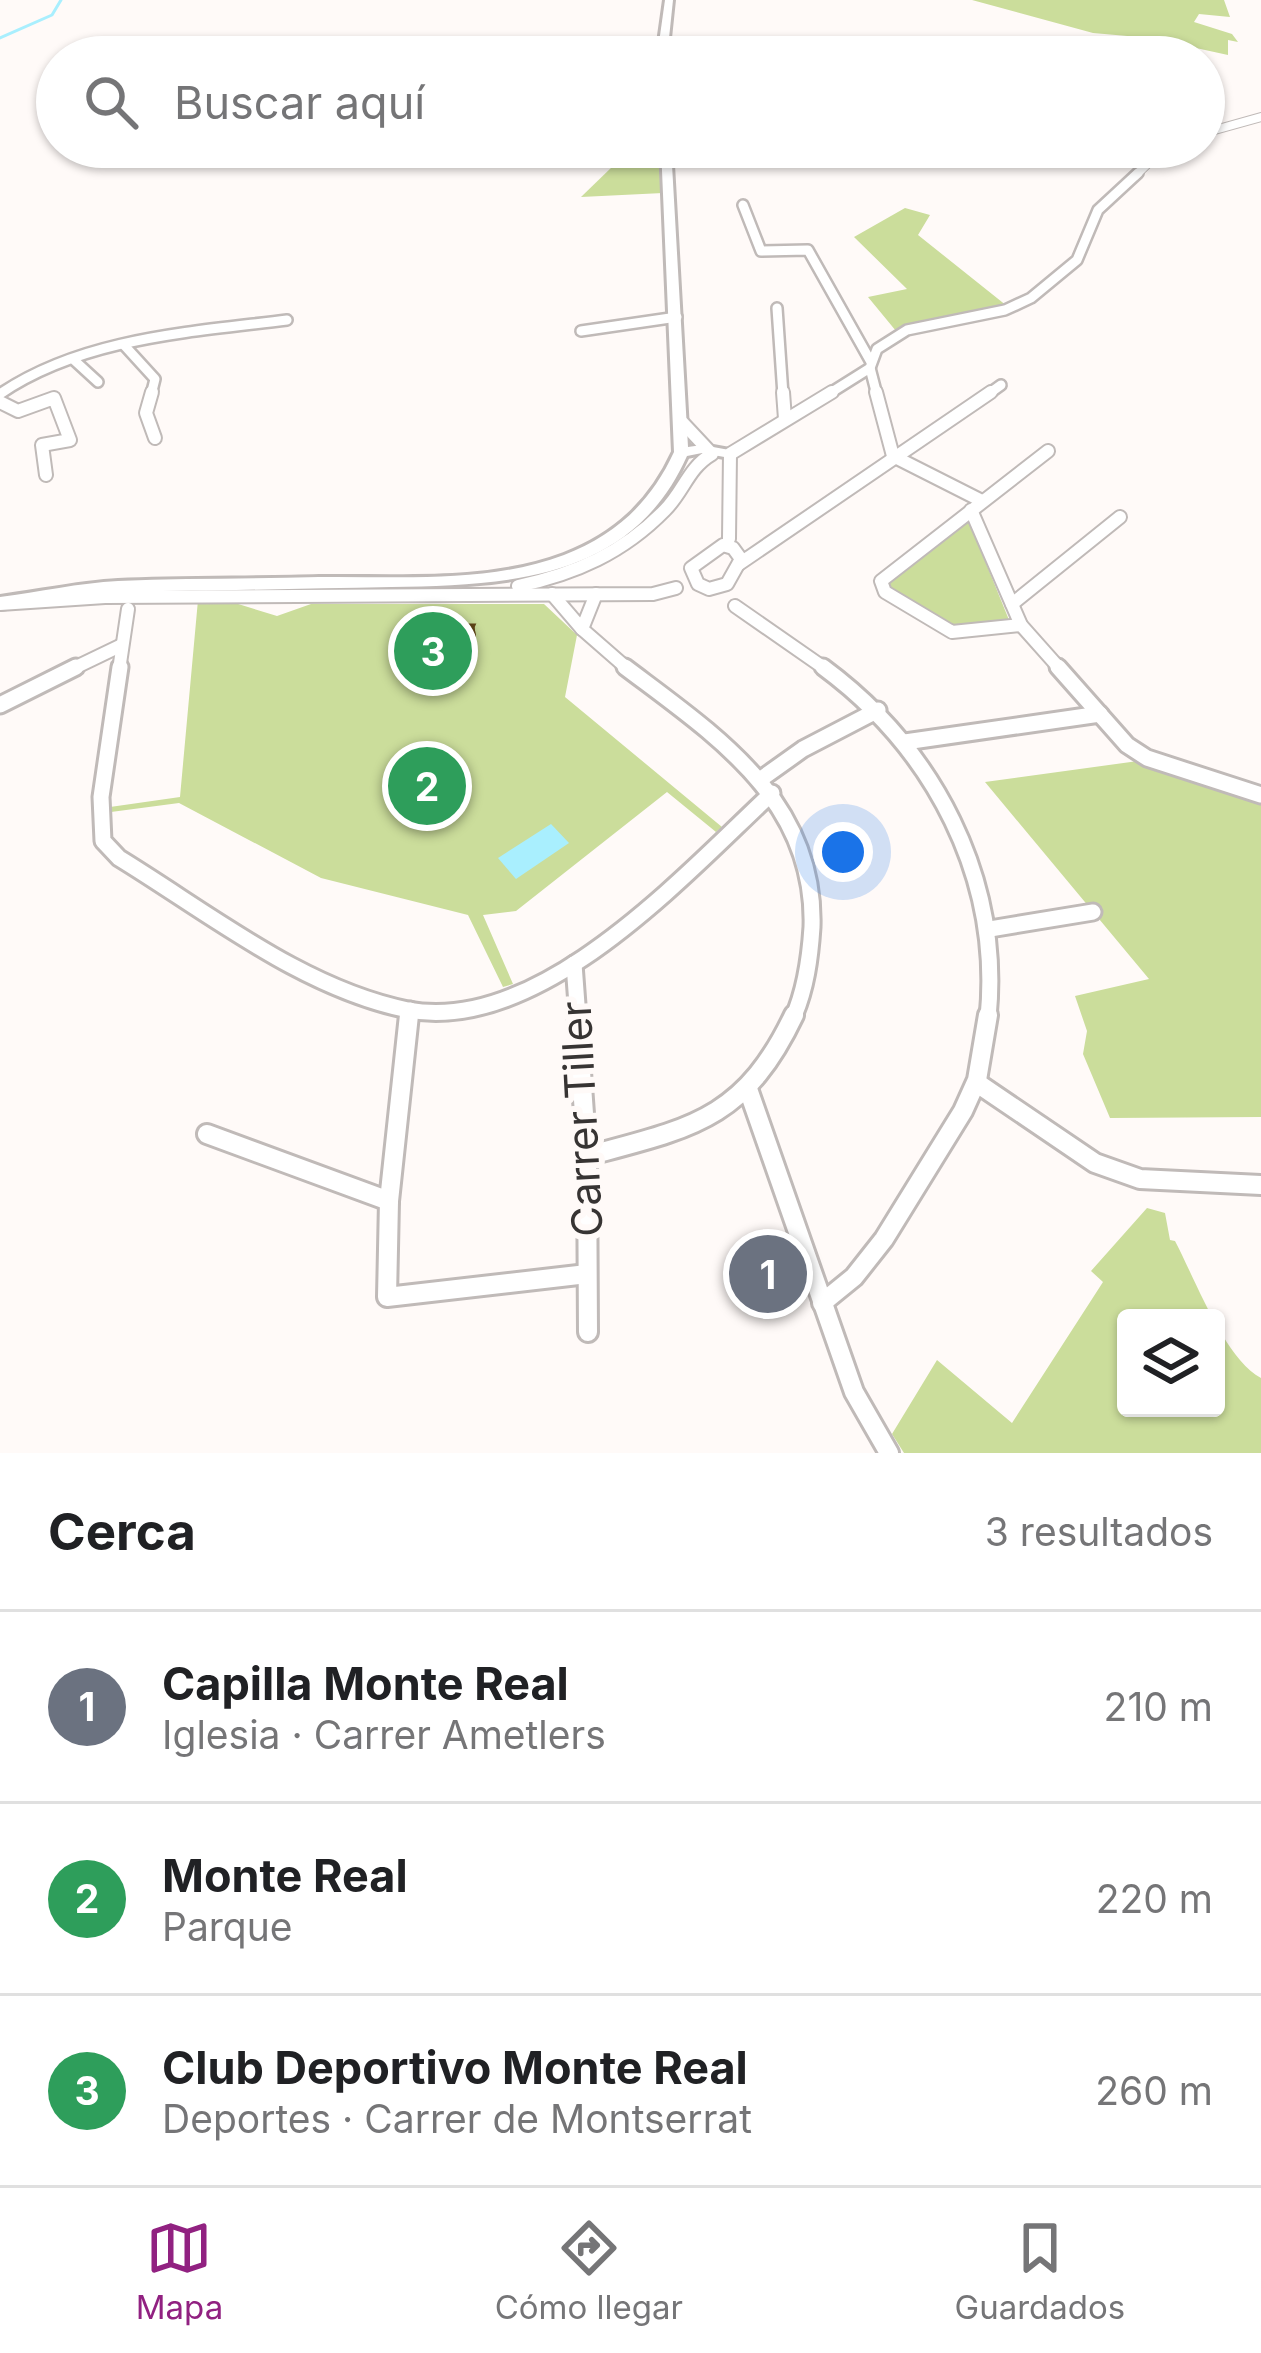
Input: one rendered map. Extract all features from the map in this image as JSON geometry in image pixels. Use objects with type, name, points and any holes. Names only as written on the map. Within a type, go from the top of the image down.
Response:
[{"type":"main road","points":[[662,36],[669,0]]},
{"type":"main road","points":[[0,603],[114,587],[447,582],[519,573],[589,551],[616,536],[652,505],[672,479],[681,452],[667,168]]},
{"type":"main road","points":[[681,452],[728,460]]},
{"type":"street","points":[[1225,127],[1261,117]]},
{"type":"street","points":[[736,606],[727,584],[732,550],[728,460],[870,365],[877,349],[908,330],[1005,310],[1031,298],[1077,260],[1098,210],[1143,168]]},
{"type":"street","points":[[743,206],[761,251],[808,250],[870,365],[893,456],[977,506],[1022,625],[1100,714],[1147,758],[1261,795]]},
{"type":"street","points":[[777,308],[784,419]]},
{"type":"street","points":[[581,331],[677,317]]},
{"type":"street","points":[[46,475],[43,445],[70,440],[54,398],[17,411],[0,398],[27,372],[124,345],[287,320]]},
{"type":"street","points":[[124,345],[155,379],[146,413],[155,438]]},
{"type":"street","points":[[74,360],[98,382]]},
{"type":"street","points":[[825,1313],[916,1189],[976,1083],[991,984],[989,929],[971,857],[945,800],[905,742],[878,710],[700,582],[691,568],[732,550],[759,551],[1000,385]]},
{"type":"street","points":[[447,582],[529,586],[566,576],[642,533],[668,508],[695,464],[707,455],[682,422]]},
{"type":"street","points":[[1022,625],[952,632],[882,588],[884,577],[1048,452]]},
{"type":"street","points":[[1012,604],[1120,517]]},
{"type":"street","points":[[0,603],[653,594],[700,582],[727,584]]},
{"type":"street","points":[[552,594],[582,629],[719,739],[786,810],[809,872],[815,921],[811,973],[792,1019],[748,1089],[704,1121],[586,1156]]},
{"type":"street","points":[[582,629],[596,594]]},
{"type":"street","points":[[129,601],[100,797],[104,841],[119,858],[292,961],[350,989],[410,1010],[500,1003],[574,964],[772,794]]},
{"type":"street","points":[[0,705],[122,645]]},
{"type":"street","points":[[761,779],[803,749],[878,710]]},
{"type":"street","points":[[905,742],[1100,714]]},
{"type":"street","points":[[989,929],[1093,912]]},
{"type":"street","name":"Carrer Tiller","points":[[574,964],[586,1156],[588,1333]]},
{"type":"street","points":[[207,1134],[389,1201],[410,1010]]},
{"type":"street","points":[[976,1083],[1095,1163],[1140,1179],[1261,1184]]},
{"type":"street","points":[[748,1089],[854,1392],[889,1453]]},
{"type":"street","name":"Carrer Tiller","points":[[389,1201],[388,1297],[587,1274]]},
{"type":"green space","points":[[972,0],[1224,0],[1230,17],[1199,14],[1194,22],[1232,34],[1238,42],[1228,40],[1228,55],[1225,36],[1093,33]]},
{"type":"green space","points":[[611,168],[662,168],[663,193],[581,197]]},
{"type":"green space","points":[[905,208],[930,215],[918,235],[1007,306],[896,331],[868,297],[907,289],[854,237]]},
{"type":"green space","points":[[969,521],[1009,620],[953,627],[890,588],[888,582]]},
{"type":"green space","points":[[209,595],[277,616],[311,604],[544,604],[577,635],[565,697],[722,827],[716,832],[667,792],[516,911],[483,915],[513,984],[503,987],[468,915],[321,878],[179,803],[111,812],[110,807],[180,797],[198,600]]},
{"type":"green space","points":[[1138,761],[1261,800],[1261,1117],[1110,1118],[1083,1054],[1087,1031],[1075,996],[1149,979],[985,782]]},
{"type":"green space","points":[[1147,1208],[1165,1213],[1170,1240],[1175,1241],[1209,1309],[1117,1309],[1117,1417],[1225,1417],[1225,1338],[1261,1378],[1261,1453],[904,1453],[892,1434],[937,1360],[1012,1423],[1103,1282],[1091,1271]]},
{"type":"water","points":[[551,824],[569,843],[516,879],[498,858]]},
{"type":"building","points":[[436,625],[474,625],[461,652],[399,645],[406,632],[424,636]]},
{"type":"building","points":[[789,1252],[799,1280],[791,1285],[782,1280],[750,1291],[741,1269]]},
{"type":"waterway","points":[[0,38],[52,15],[61,0]]},
{"type":"place","name":"Club Deportivo Monte Real","points":[[433,651]]},
{"type":"place","name":"Monte Real","points":[[427,786]]},
{"type":"place","name":"Capilla Monte Real","points":[[768,1274]]}]
